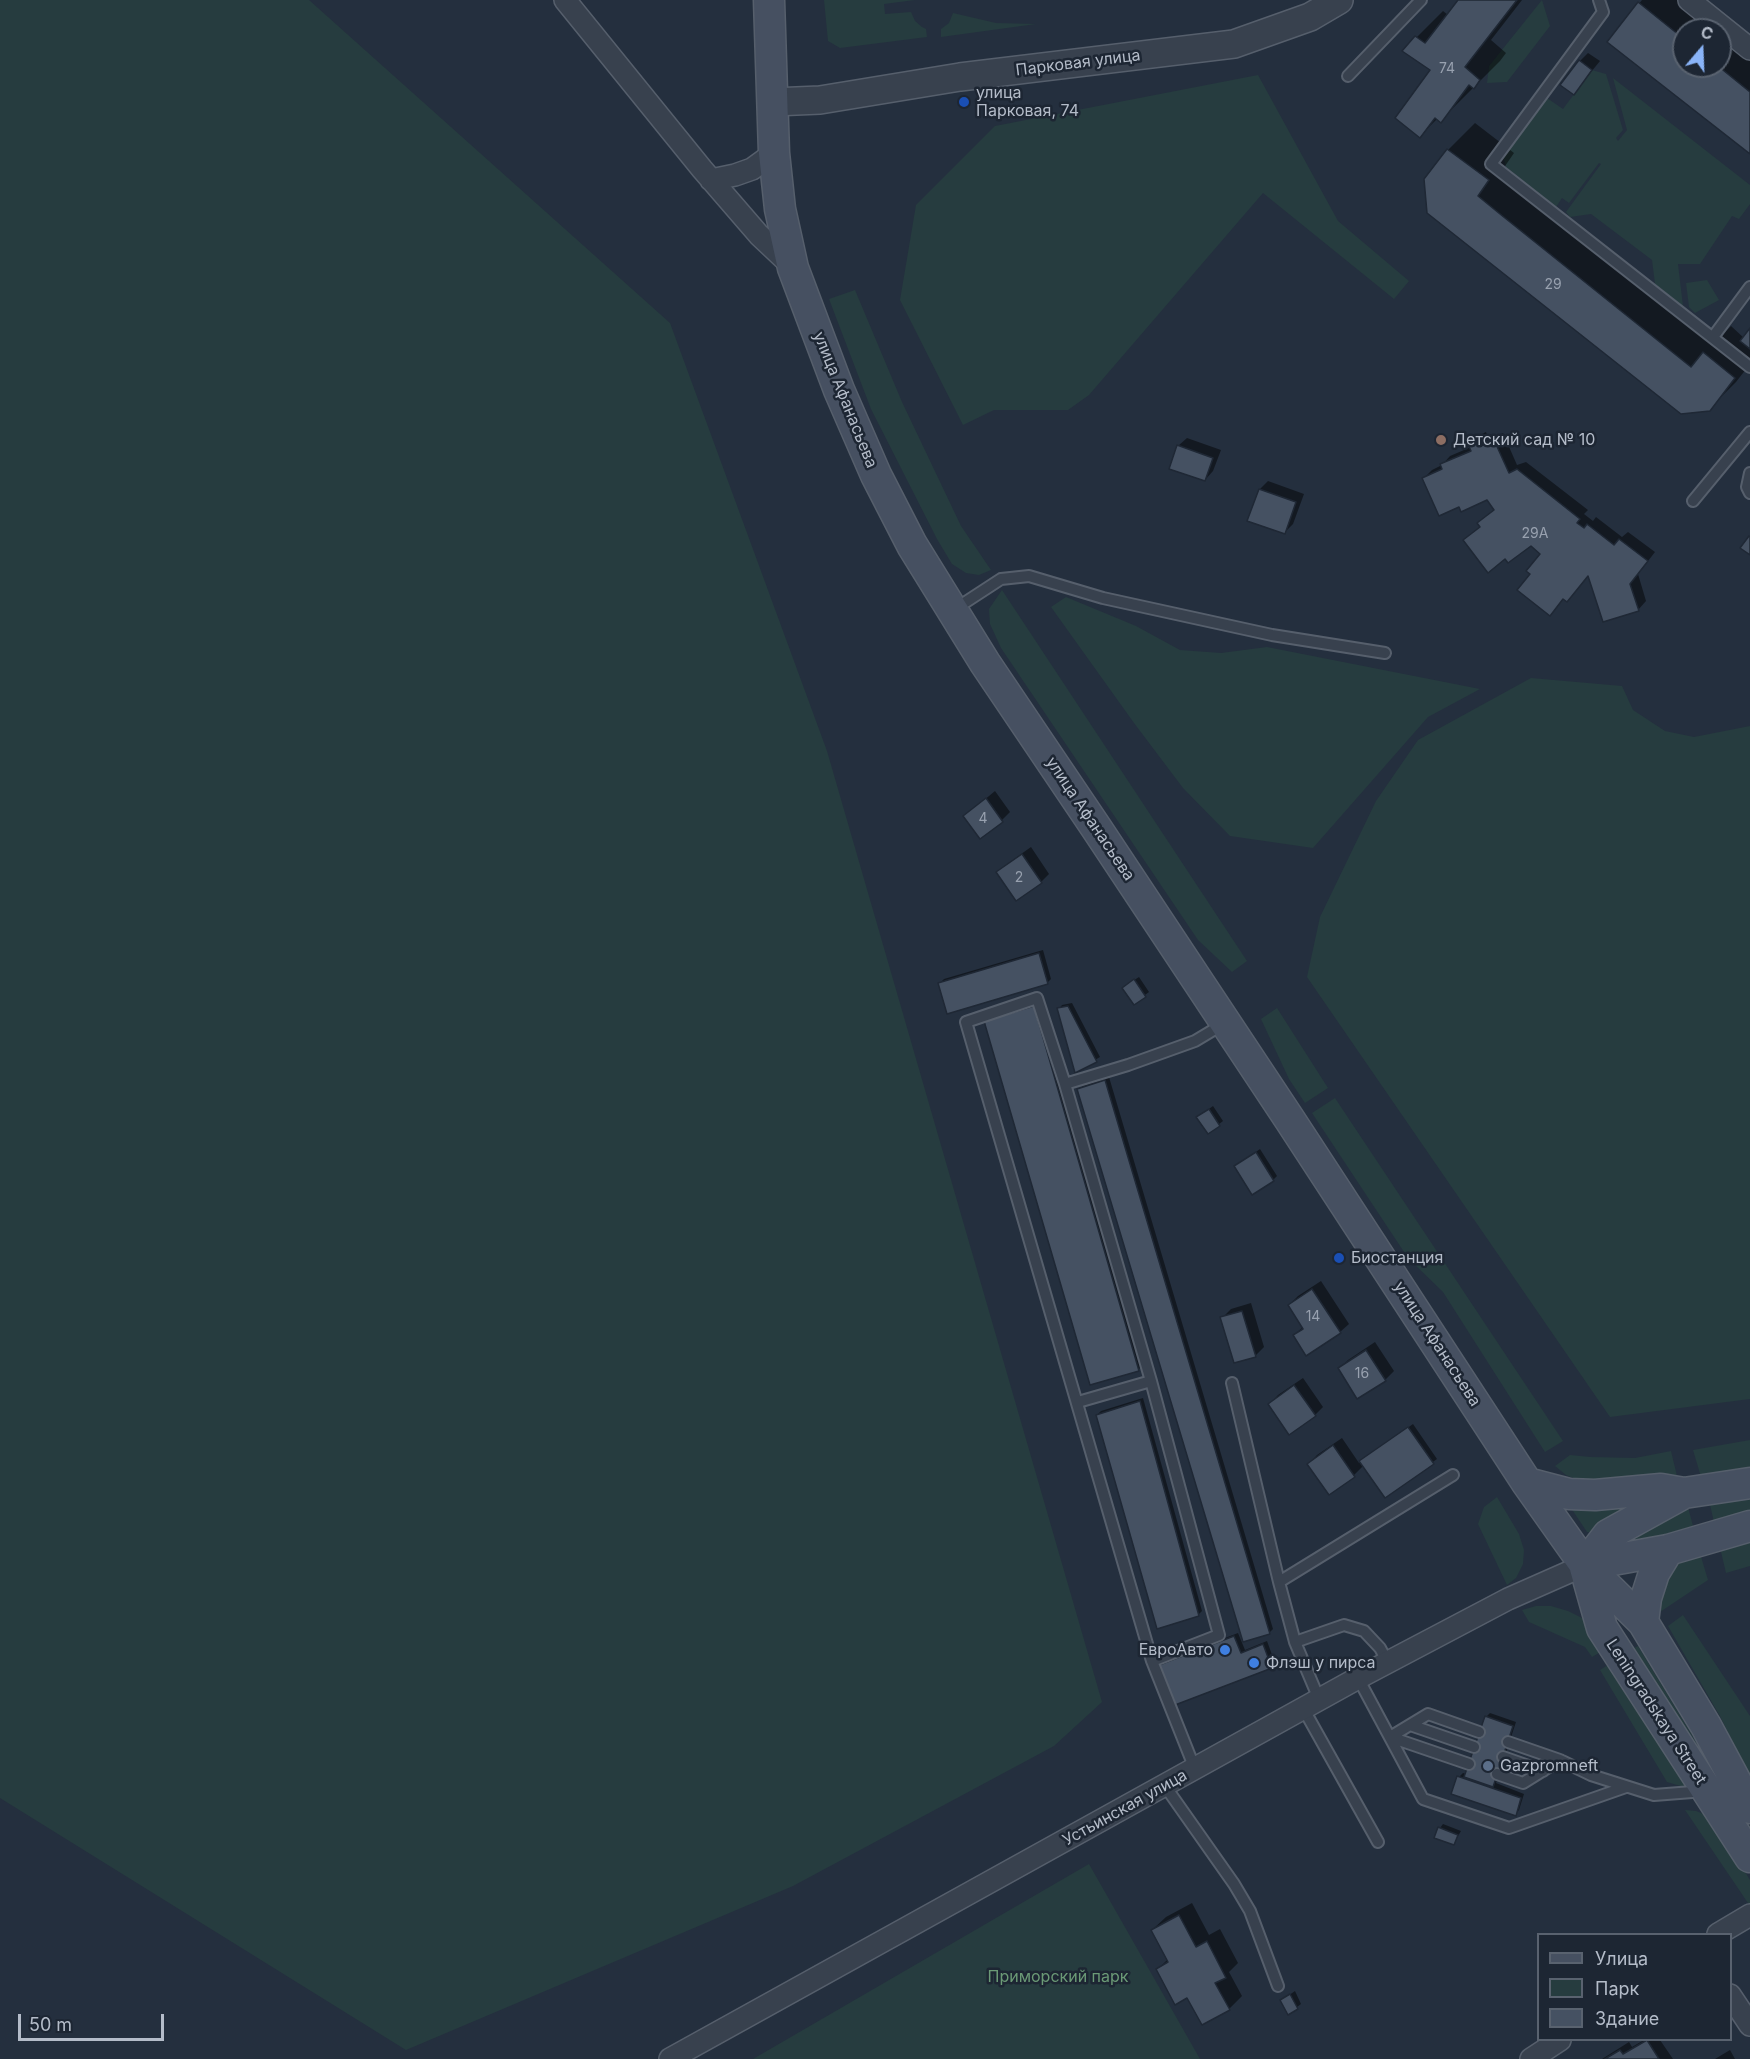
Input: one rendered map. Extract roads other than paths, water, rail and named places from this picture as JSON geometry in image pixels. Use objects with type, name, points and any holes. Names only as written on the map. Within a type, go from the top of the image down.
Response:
[{"type":"main road","name":"улица Афанасьева","points":[[769,0],[774,153],[780,209],[793,268],[839,390],[876,475],[912,545],[985,663],[1527,1483],[1585,1565]]},
{"type":"main road","points":[[1527,1483],[1569,1494],[1596,1496],[1661,1489],[1684,1493],[1750,1483]]},
{"type":"main road","points":[[1585,1565],[1608,1535],[1684,1493]]},
{"type":"main road","points":[[1585,1565],[1668,1550],[1750,1526]]},
{"type":"main road","points":[[1643,1623],[1646,1598],[1654,1573],[1668,1550]]},
{"type":"main road","name":"Leningradskaya Street","points":[[1585,1565],[1643,1623],[1706,1726],[1750,1808]]},
{"type":"main road","name":"Leningradskaya Street","points":[[1585,1565],[1602,1628],[1750,1857]]},
{"type":"street","points":[[565,0],[711,180],[759,235],[793,268]]},
{"type":"street","name":"Парковая улица","points":[[773,102],[820,100],[960,77],[1234,44],[1305,8],[1339,0]]},
{"type":"street","points":[[1689,0],[1750,49]]},
{"type":"street","points":[[711,180],[735,176],[753,169],[774,153]]},
{"type":"street","name":"Устьинская улица","points":[[670,2059],[1358,1678],[1508,1599],[1585,1565]]},
{"type":"street","points":[[1721,1933],[1750,1915]]},
{"type":"street","points":[[1732,1997],[1750,2025]]},
{"type":"street","points":[[1531,2059],[1558,2041]]},
{"type":"lane","points":[[1348,76],[1421,0]]},
{"type":"lane","points":[[1599,0],[1603,12],[1491,164],[1750,367]]},
{"type":"lane","points":[[1713,337],[1750,287]]},
{"type":"lane","points":[[1693,501],[1750,432]]},
{"type":"lane","points":[[1750,473],[1747,487],[1750,493]]},
{"type":"lane","points":[[952,610],[1001,579],[1029,576],[1103,598],[1272,635],[1385,653]]},
{"type":"lane","points":[[1152,1661],[1220,1635],[1151,1381],[1065,1084],[1037,998],[966,1022],[1152,1661],[1195,1769]]},
{"type":"lane","points":[[1065,1084],[1195,1041],[1225,1023]]},
{"type":"lane","points":[[1078,1402],[1151,1381]]},
{"type":"lane","points":[[1232,1383],[1279,1582],[1311,1704],[1378,1842]]},
{"type":"lane","points":[[1279,1582],[1453,1475]]},
{"type":"lane","points":[[1295,1642],[1344,1625],[1364,1630],[1380,1648],[1388,1663]]},
{"type":"lane","points":[[1358,1678],[1423,1799],[1509,1828],[1626,1786]]},
{"type":"lane","points":[[1390,1737],[1428,1714],[1479,1732]]},
{"type":"lane","points":[[1410,1725],[1474,1747]]},
{"type":"lane","points":[[1390,1737],[1469,1764]]},
{"type":"lane","points":[[1508,1742],[1560,1760],[1591,1775],[1654,1795],[1707,1791]]},
{"type":"lane","points":[[1503,1757],[1543,1771]]},
{"type":"lane","points":[[1497,1774],[1523,1783],[1560,1760]]},
{"type":"lane","points":[[1165,1786],[1234,1884],[1250,1911],[1278,1986]]},
{"type":"place","name":"улица Парковая, 74","points":[[964,102]]},
{"type":"place","name":"Детский сад № 10","points":[[1441,440]]},
{"type":"place","name":"Биостанция","points":[[1339,1258]]},
{"type":"place","name":"ЕвроАвто","points":[[1225,1650]]},
{"type":"place","name":"Флэш у пирса","points":[[1254,1663]]},
{"type":"place","name":"Gazpromneft","points":[[1488,1766]]},
{"type":"park label","name":"Приморский парк","points":[[1058,1977]]}]
